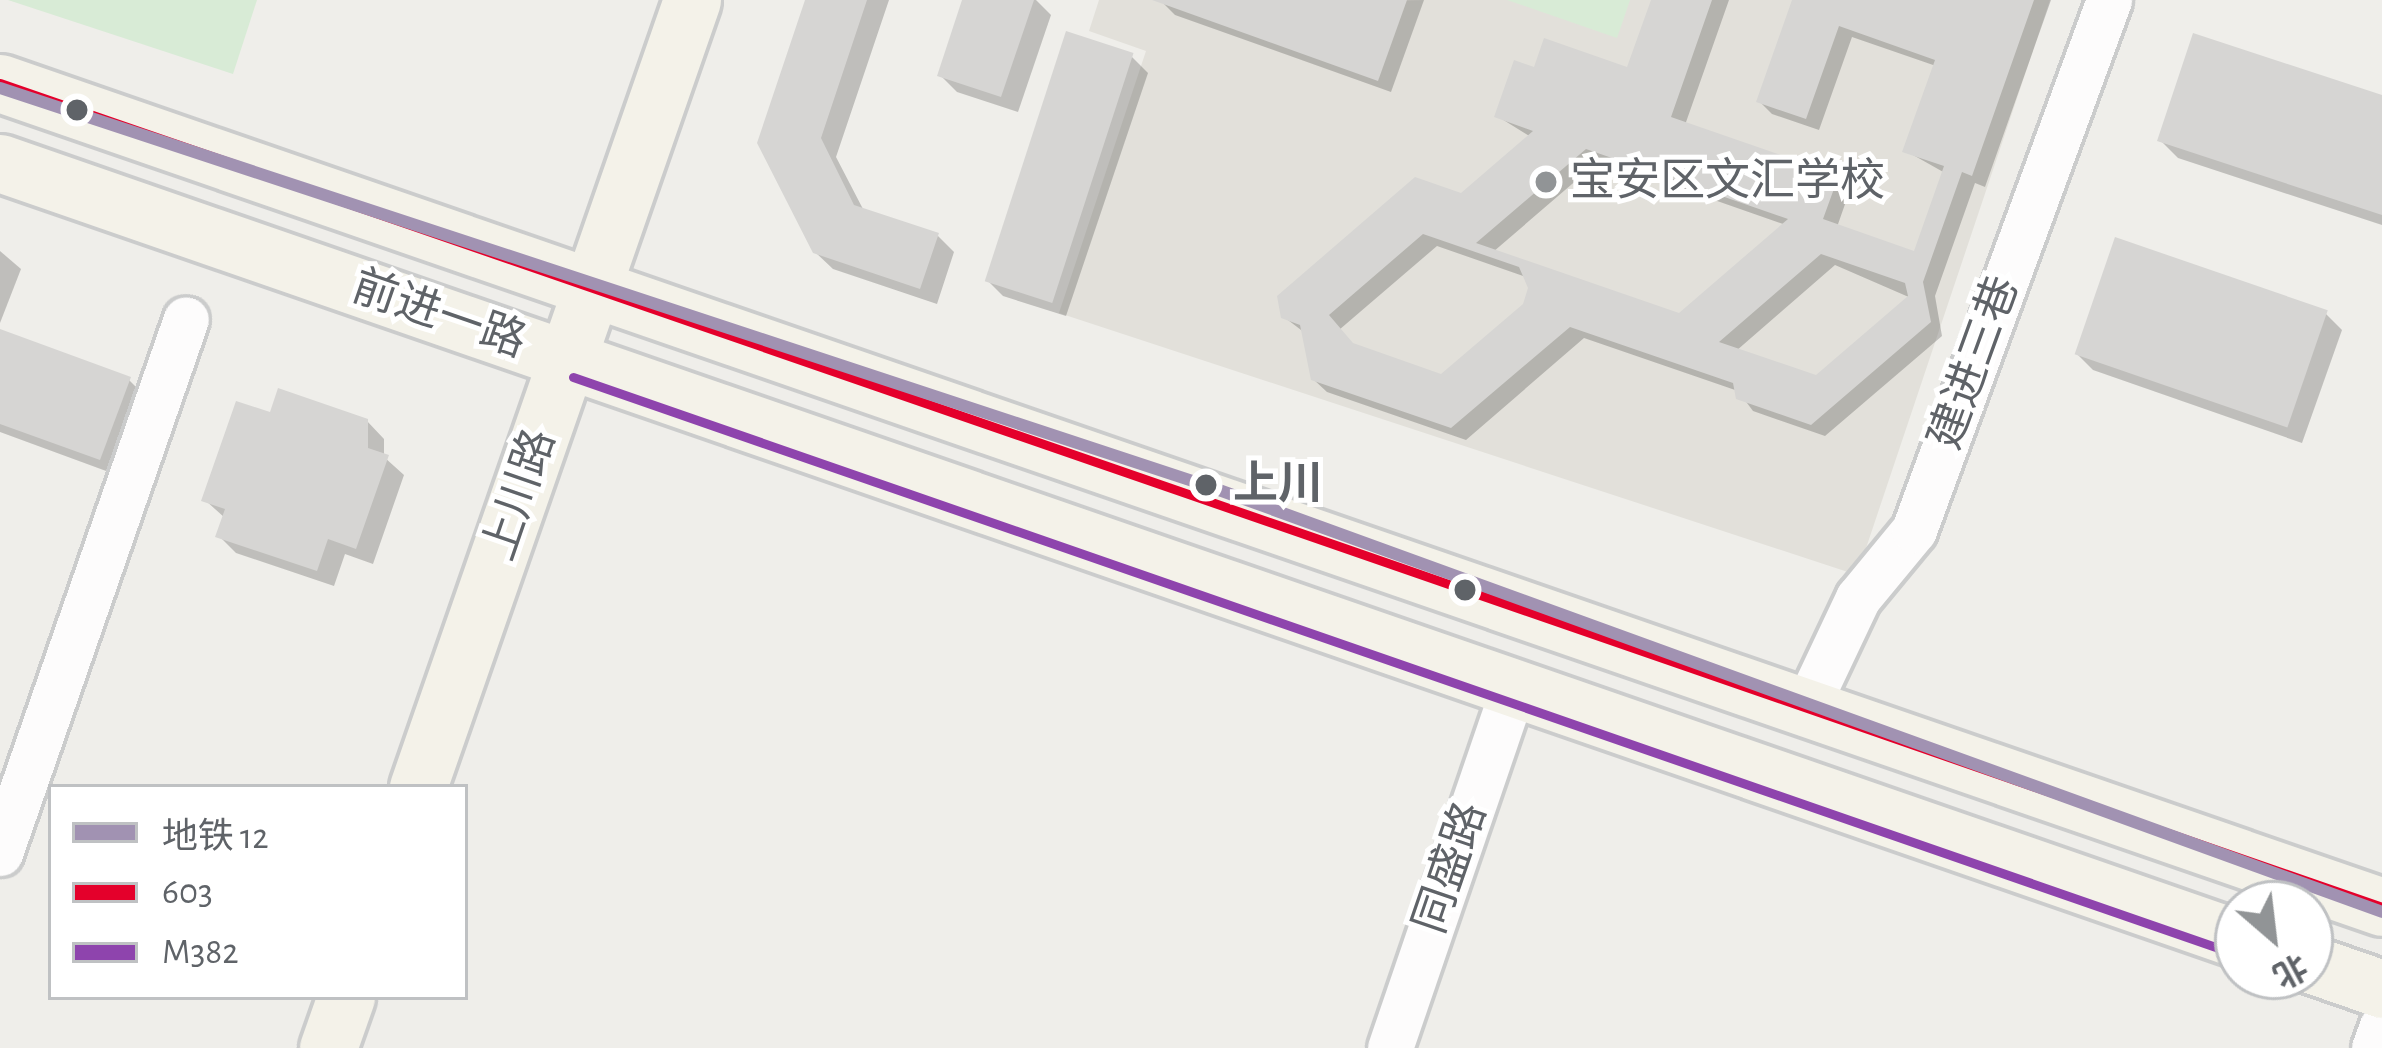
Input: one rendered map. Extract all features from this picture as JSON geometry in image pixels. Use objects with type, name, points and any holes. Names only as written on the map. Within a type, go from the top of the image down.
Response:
[{"type":"main road","name":"上川路","points":[[610,294],[692,0]]},
{"type":"main road","name":"上川路","points":[[419,784],[610,294],[731,0]]},
{"type":"main road","name":"前进一路","points":[[0,83],[2382,907]]},
{"type":"main road","name":"前进一路","points":[[0,163],[2214,931]]},
{"type":"main road","name":"上川路","points":[[459,784],[584,366]]},
{"type":"main road","points":[[2334,972],[2382,989]]},
{"type":"main road","points":[[328,1048],[345,1000]]},
{"type":"main road","points":[[368,1048],[384,1000]]},
{"type":"street","name":"建进三巷","points":[[1806,708],[1858,598],[1914,530],[2109,0]]},
{"type":"street","points":[[0,853],[35,811],[186,319]]},
{"type":"street","name":"同盛路","points":[[1390,1048],[1513,688]]},
{"type":"street","points":[[2374,1048],[2382,1026]]},
{"type":"shaded area","name":"宝安区文汇学校","points":[[1099,0],[2050,0],[1857,575],[1059,313],[1146,51],[1089,31]]},
{"type":"green space","points":[[8,0],[257,0],[233,74]]},
{"type":"green space","points":[[1507,0],[1630,0],[1617,38]]},
{"type":"building","points":[[805,0],[867,0],[821,138],[854,205],[939,233],[920,289],[813,253],[757,143]]},
{"type":"building","points":[[962,0],[1034,0],[1001,97],[937,76]]},
{"type":"building","points":[[1152,0],[1407,0],[1378,81]]},
{"type":"building","points":[[1651,0],[1712,0],[1671,117],[1839,175],[1823,219],[1914,251],[1944,166],[1902,152],[1935,60],[1839,26],[1806,119],[1756,102],[1792,0],[2034,0],[1972,176],[1962,172],[1923,282],[1931,322],[1811,425],[1736,399],[1733,383],[1570,327],[1451,428],[1311,380],[1300,325],[1281,318],[1277,296],[1415,177],[1461,193],[1533,131],[1494,117],[1514,60],[1534,67],[1544,38],[1627,67]],"holes":[[[1586,149],[1788,219],[1679,313],[1476,243]],[[1423,234],[1519,267],[1528,288],[1523,304],[1441,374],[1353,343],[1329,315]],[[1821,254],[1905,283],[1908,296],[1816,375],[1719,342]]]},
{"type":"building","points":[[1066,31],[1134,53],[1052,303],[985,281]]},
{"type":"building","points":[[2193,33],[2382,95],[2382,215],[2157,141]]},
{"type":"building","points":[[2115,237],[2328,310],[2287,427],[2075,354]]},
{"type":"building","points":[[0,329],[131,377],[100,460],[0,424]]},
{"type":"building","points":[[278,388],[368,419],[368,448],[389,455],[356,549],[328,539],[317,571],[215,537],[225,509],[201,501],[236,401],[270,412]]},
{"type":"metro line","name":"12","points":[[0,88],[1208,486],[2382,912]]},
{"type":"transit line","name":"603","points":[[0,83],[2382,907]]},
{"type":"transit line","name":"M382","points":[[573,377],[2214,946]]},
{"type":"place","name":"宝安区文汇学校","points":[[1546,182]]},
{"type":"place","name":"上川","points":[[1206,485]]}]
